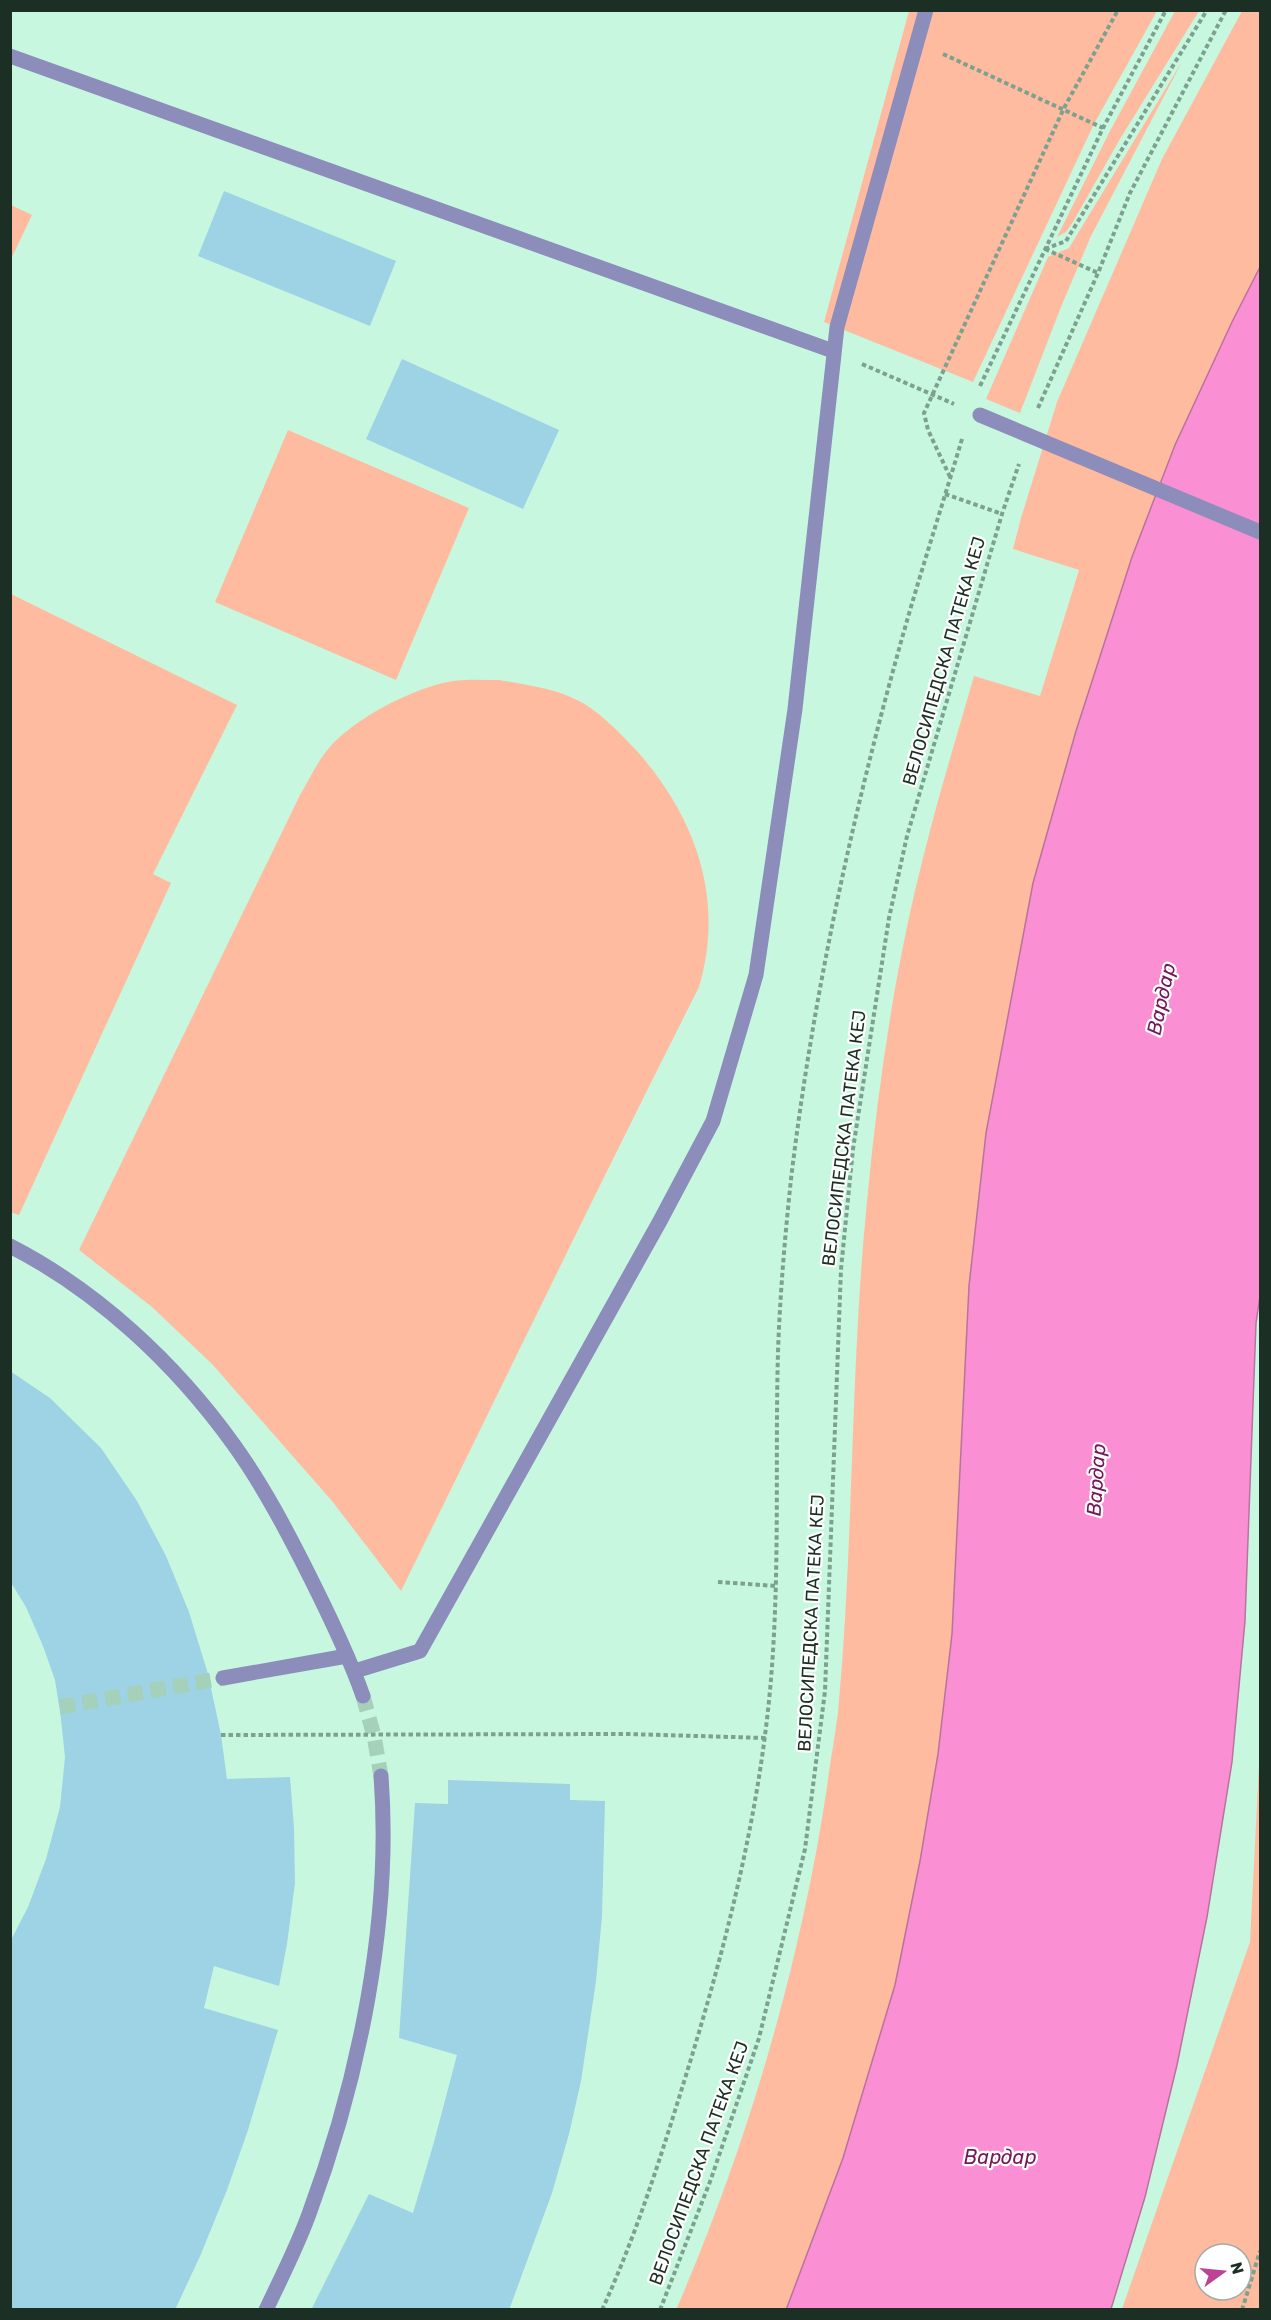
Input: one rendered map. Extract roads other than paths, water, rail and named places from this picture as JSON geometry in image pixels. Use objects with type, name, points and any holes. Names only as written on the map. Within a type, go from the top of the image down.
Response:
[{"type":"street","points":[[355,1671],[420,1651],[660,1221],[713,1121],[756,975],[795,710],[837,327],[926,10]]},
{"type":"street","points":[[10,56],[833,351]]},
{"type":"street","points":[[975,413],[1260,532]]},
{"type":"street","points":[[10,1246],[73,1284],[105,1309],[158,1355],[197,1397],[234,1445],[270,1503],[321,1599],[355,1671],[363,1696]]},
{"type":"street","points":[[223,1678],[347,1656]]},
{"type":"street","points":[[266,2310],[309,2214],[354,2060],[366,2007],[380,1892],[384,1806],[381,1776]]},
{"type":"water","name":"Вардар","points":[[1260,267],[1260,1296],[1256,1323],[1245,1621],[1232,1762],[1207,1917],[1177,2065],[1145,2197],[1111,2309],[786,2310],[843,2158],[895,1985],[920,1861],[938,1754],[952,1634],[969,1286],[986,1133],[1033,883],[1076,731],[1132,557],[1175,445]]},
{"type":"tunnel","points":[[60,1707],[223,1678]]},
{"type":"tunnel","points":[[363,1696],[374,1736],[381,1776]]}]
